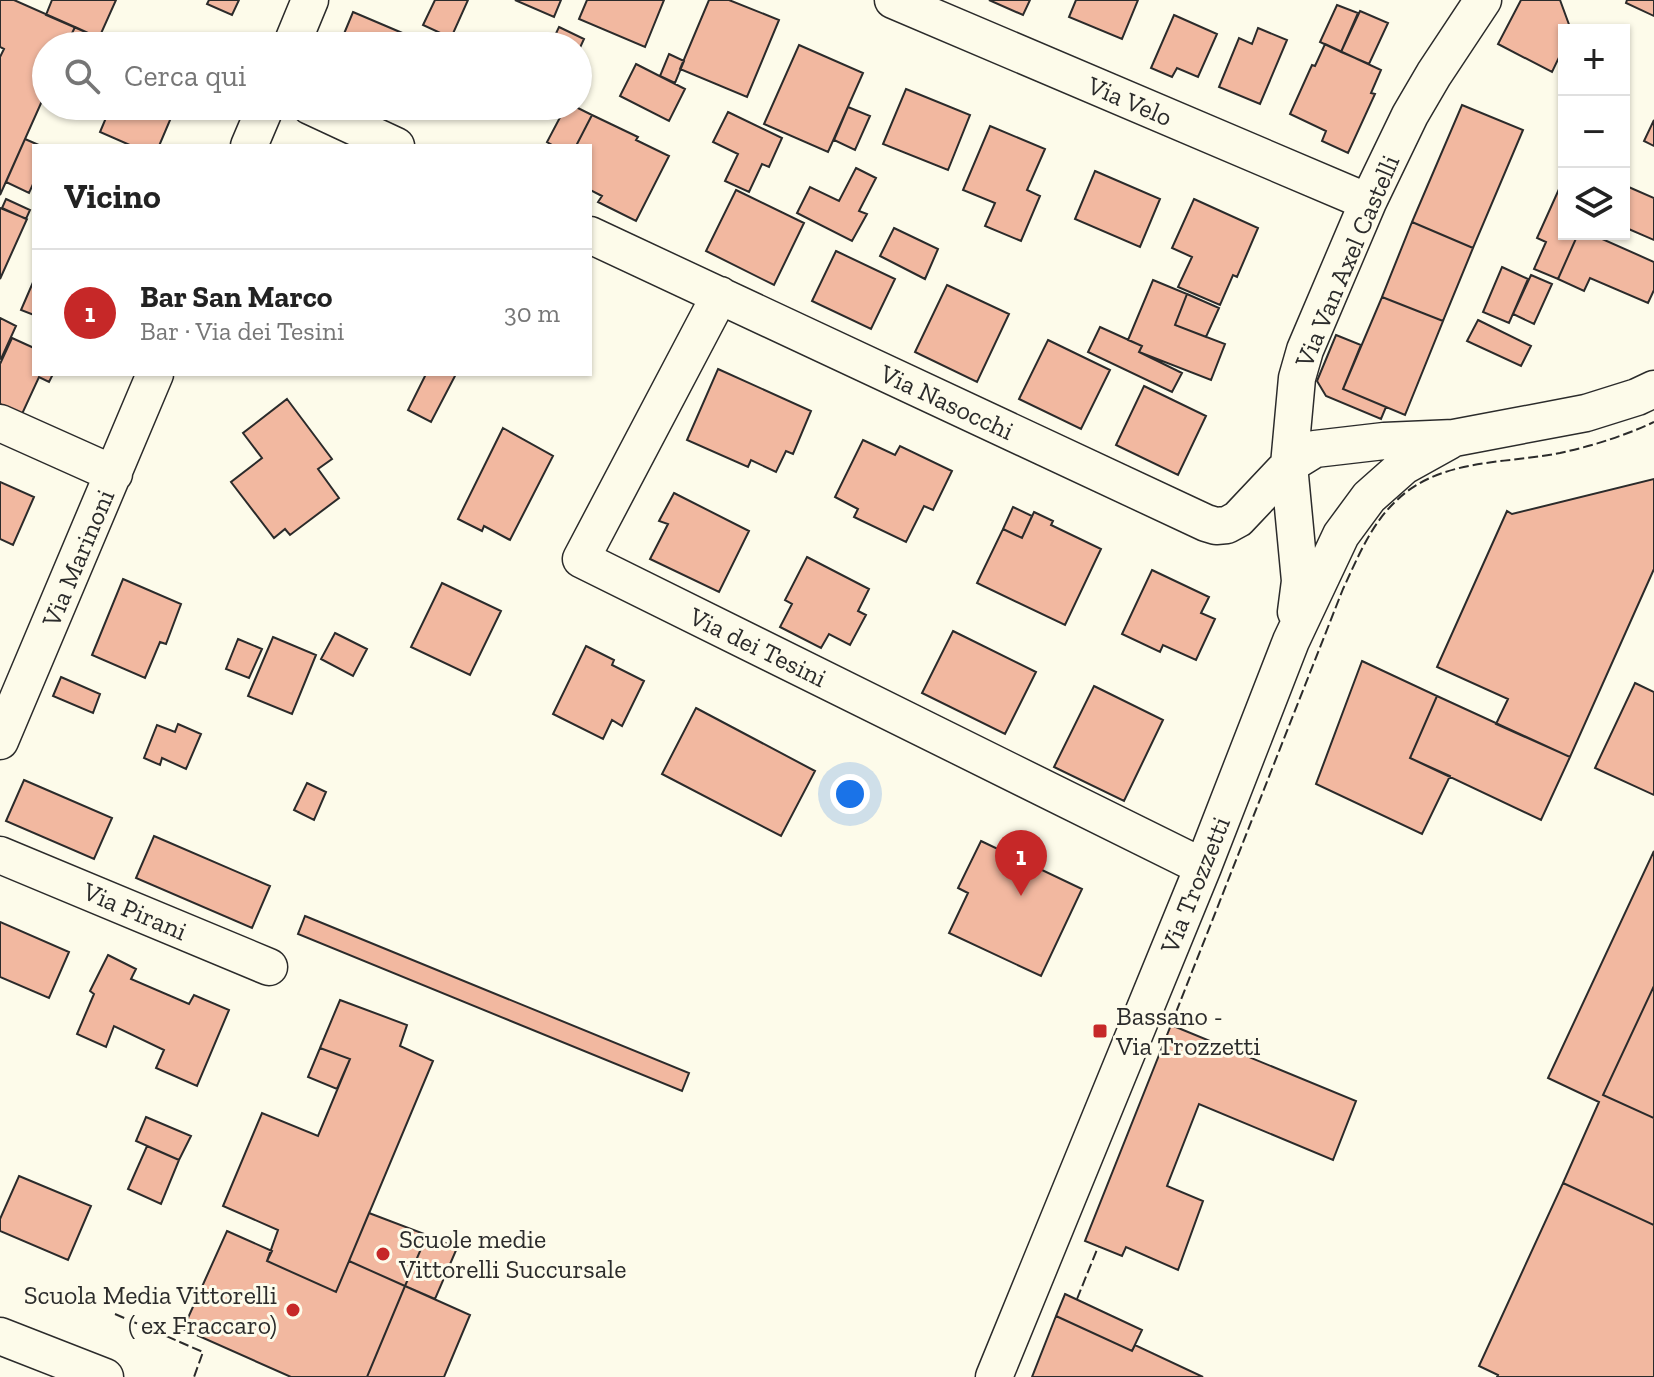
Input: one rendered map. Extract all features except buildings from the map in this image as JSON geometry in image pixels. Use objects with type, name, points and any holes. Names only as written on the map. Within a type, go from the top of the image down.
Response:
[{"type":"street","points":[[297,32],[310,0]]},
{"type":"street","name":"Via Velo","points":[[893,0],[1368,202]]},
{"type":"street","name":"Via Van Axel Castelli","points":[[1291,641],[1300,581],[1289,465],[1297,378],[1305,350],[1368,202],[1410,115],[1483,0]]},
{"type":"street","points":[[250,144],[260,120]]},
{"type":"street","points":[[340,120],[392,144]]},
{"type":"street","name":"Via Nasocchi","points":[[592,236],[1206,523],[1227,525],[1238,519],[1289,465]]},
{"type":"street","name":"Via dei Tesini","points":[[720,295],[581,559],[1203,867]]},
{"type":"street","name":"Via Marinoni","points":[[0,741],[154,376]]},
{"type":"street","name":"Via Trozzetti","points":[[1289,465],[1315,449],[1384,441],[1454,438],[1586,413],[1654,389]]},
{"type":"street","points":[[0,423],[114,474]]},
{"type":"street","name":"Via Trozzetti","points":[[994,1377],[1203,867],[1291,641],[1341,535],[1369,497],[1404,466],[1454,438]]},
{"type":"street","name":"Via Pirani","points":[[0,855],[269,967]]},
{"type":"street","points":[[0,1336],[105,1377]]},
{"type":"fence","points":[[1171,1025],[1343,589],[1366,542],[1388,509],[1414,486],[1433,476],[1474,465],[1572,450],[1654,422]]},
{"type":"fence","points":[[1077,1299],[1098,1247]]},
{"type":"fence","points":[[115,1314],[203,1352],[194,1377]]},
{"type":"place","name":"Bar San Marco","points":[[1021,896]]},
{"type":"place","name":"Bassano - Via Trozzetti","points":[[1100,1031]]},
{"type":"place","name":"Scuole medie Vittorelli Succursale","points":[[383,1254]]},
{"type":"place","name":"Scuola Media Vittorelli ( ex Fraccaro)","points":[[293,1310]]}]
